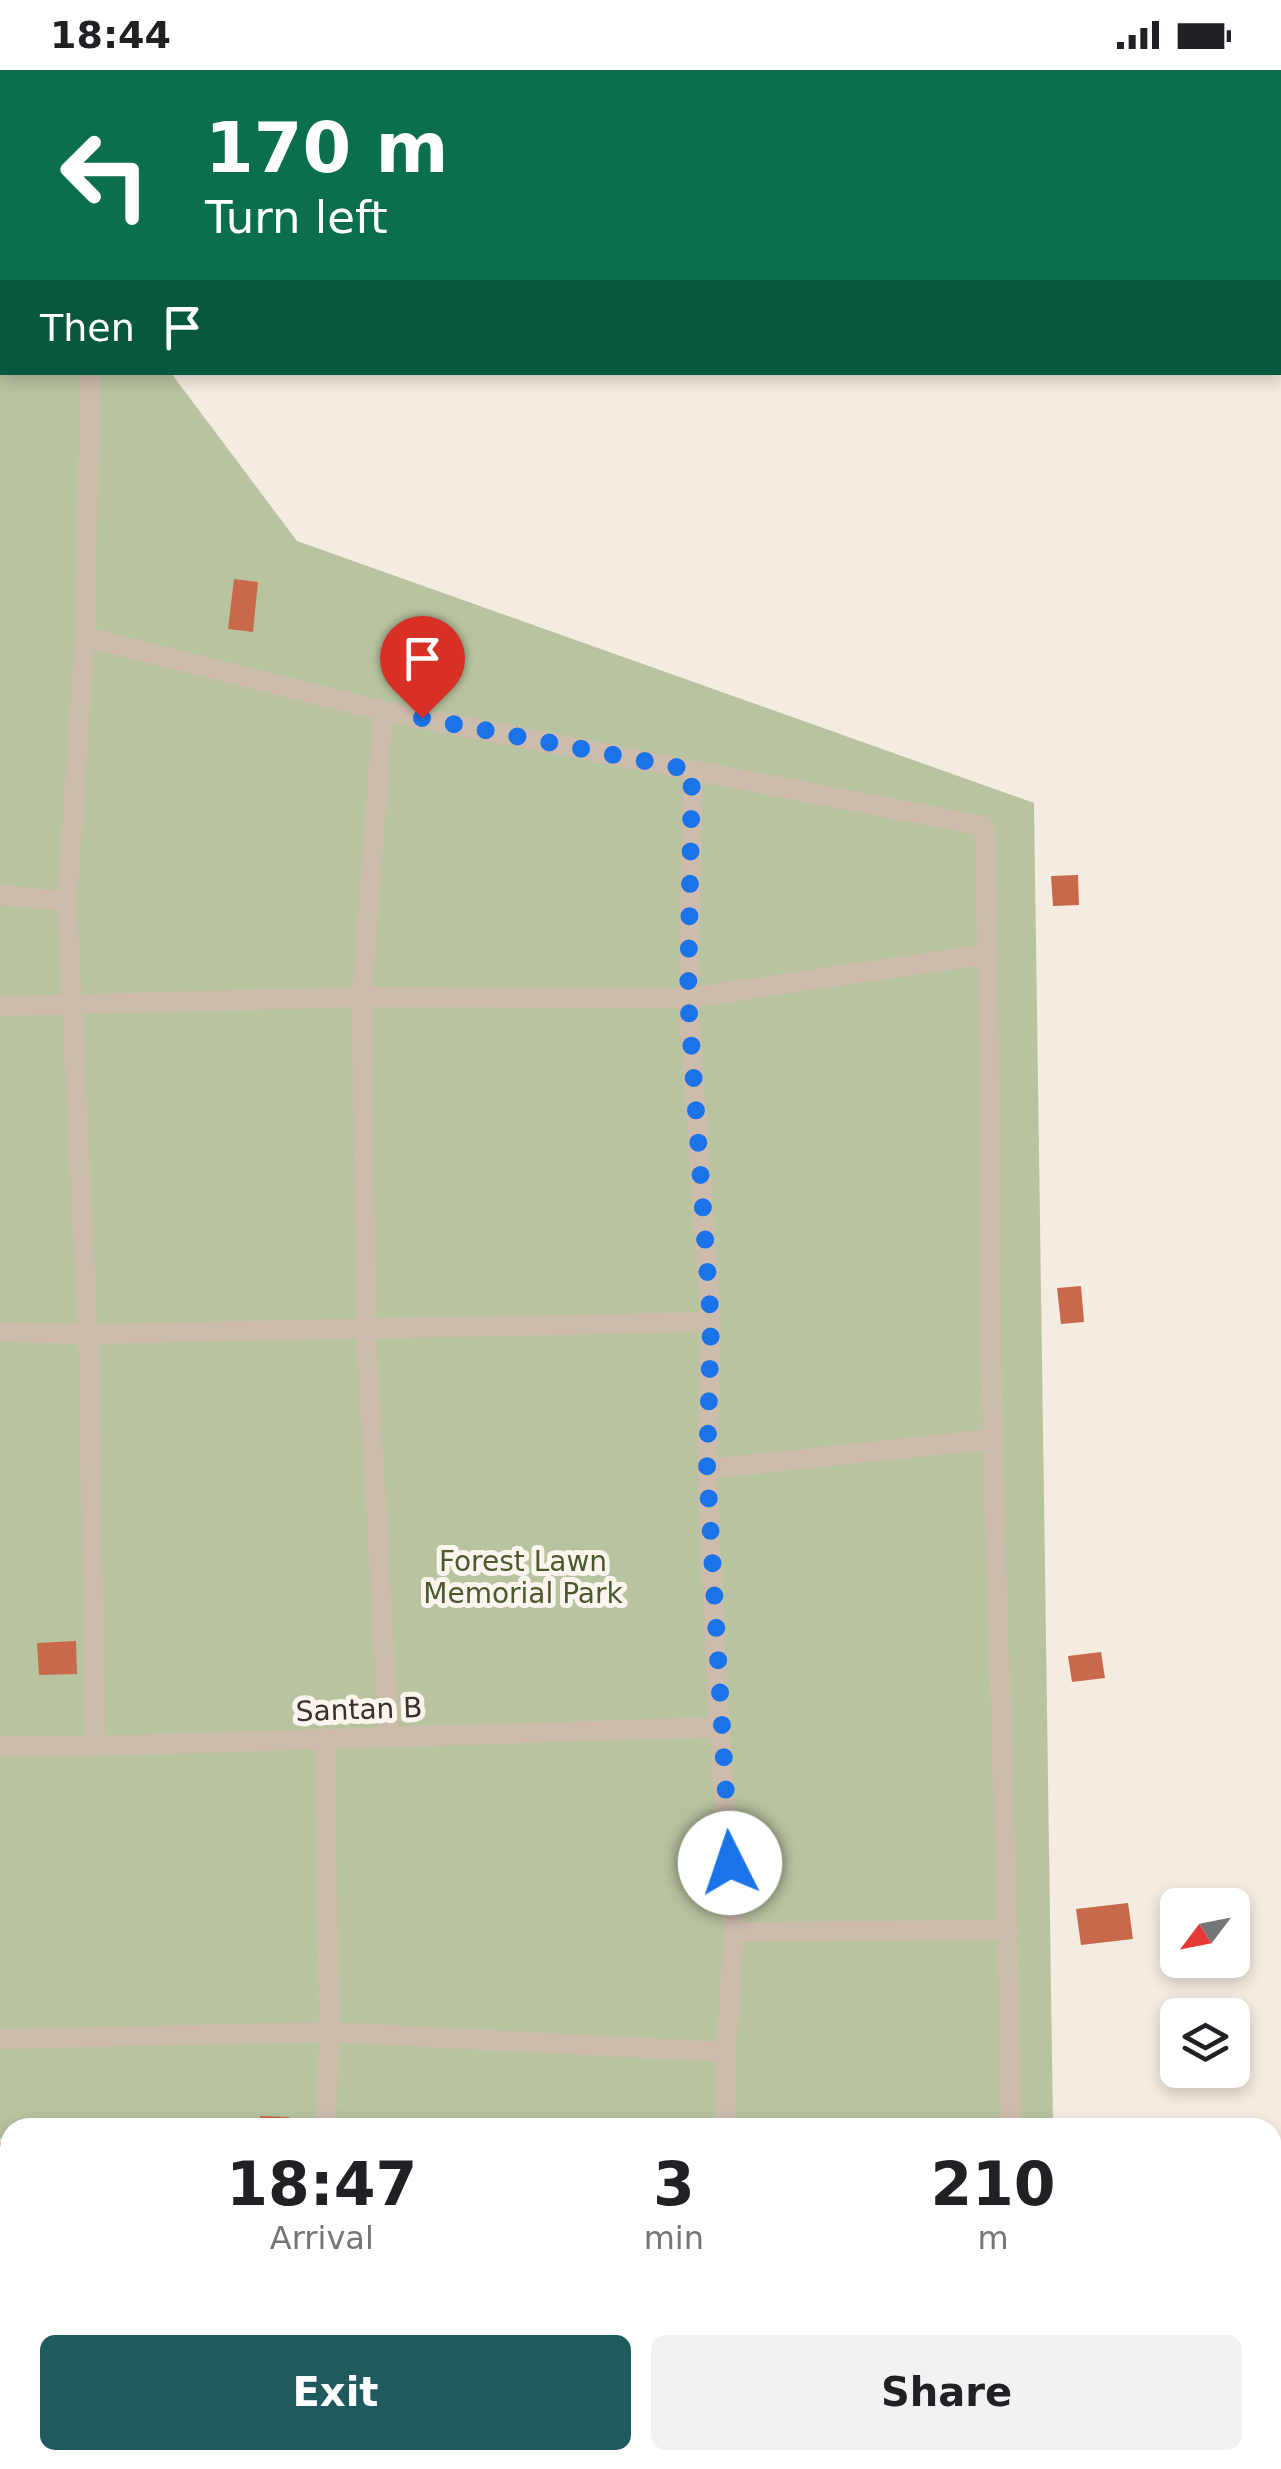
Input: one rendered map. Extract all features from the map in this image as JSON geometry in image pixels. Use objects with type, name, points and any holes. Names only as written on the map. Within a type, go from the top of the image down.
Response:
[{"type":"lane","points":[[90,375],[85,637],[67,901],[88,1334],[96,1746]]},
{"type":"lane","points":[[85,637],[383,711],[984,826],[989,954],[993,1439],[1010,1930],[1012,2118]]},
{"type":"lane","points":[[383,711],[362,997],[366,1329],[388,1736]]},
{"type":"lane","points":[[692,770],[688,998],[711,1322],[707,1469],[734,1932],[726,2118]]},
{"type":"lane","points":[[0,894],[67,901]]},
{"type":"lane","points":[[0,1006],[362,997],[688,998],[989,954]]},
{"type":"lane","points":[[0,1332],[88,1334],[711,1322]]},
{"type":"lane","points":[[707,1469],[993,1439]]},
{"type":"lane","name":"Santan B","points":[[0,1746],[720,1727]]},
{"type":"lane","points":[[325,1738],[326,2118]]},
{"type":"lane","points":[[734,1932],[1010,1930]]},
{"type":"lane","points":[[0,2039],[329,2032],[726,2052]]},
{"type":"green space","name":"Forest Lawn Memorial Park","points":[[0,375],[172,375],[297,541],[1034,803],[1053,2118],[0,2118]]},
{"type":"building","points":[[234,579],[258,582],[253,632],[228,629]]},
{"type":"building","points":[[1078,875],[1079,905],[1053,906],[1051,876]]},
{"type":"building","points":[[1081,1286],[1084,1322],[1061,1324],[1057,1288]]},
{"type":"building","points":[[76,1641],[77,1674],[39,1675],[37,1643]]},
{"type":"building","points":[[1101,1652],[1105,1678],[1072,1682],[1068,1656]]},
{"type":"building","points":[[1128,1903],[1133,1939],[1081,1945],[1076,1909]]},
{"type":"route","points":[[422,718],[692,770],[688,998],[711,1322],[707,1469],[730,1863]]}]
